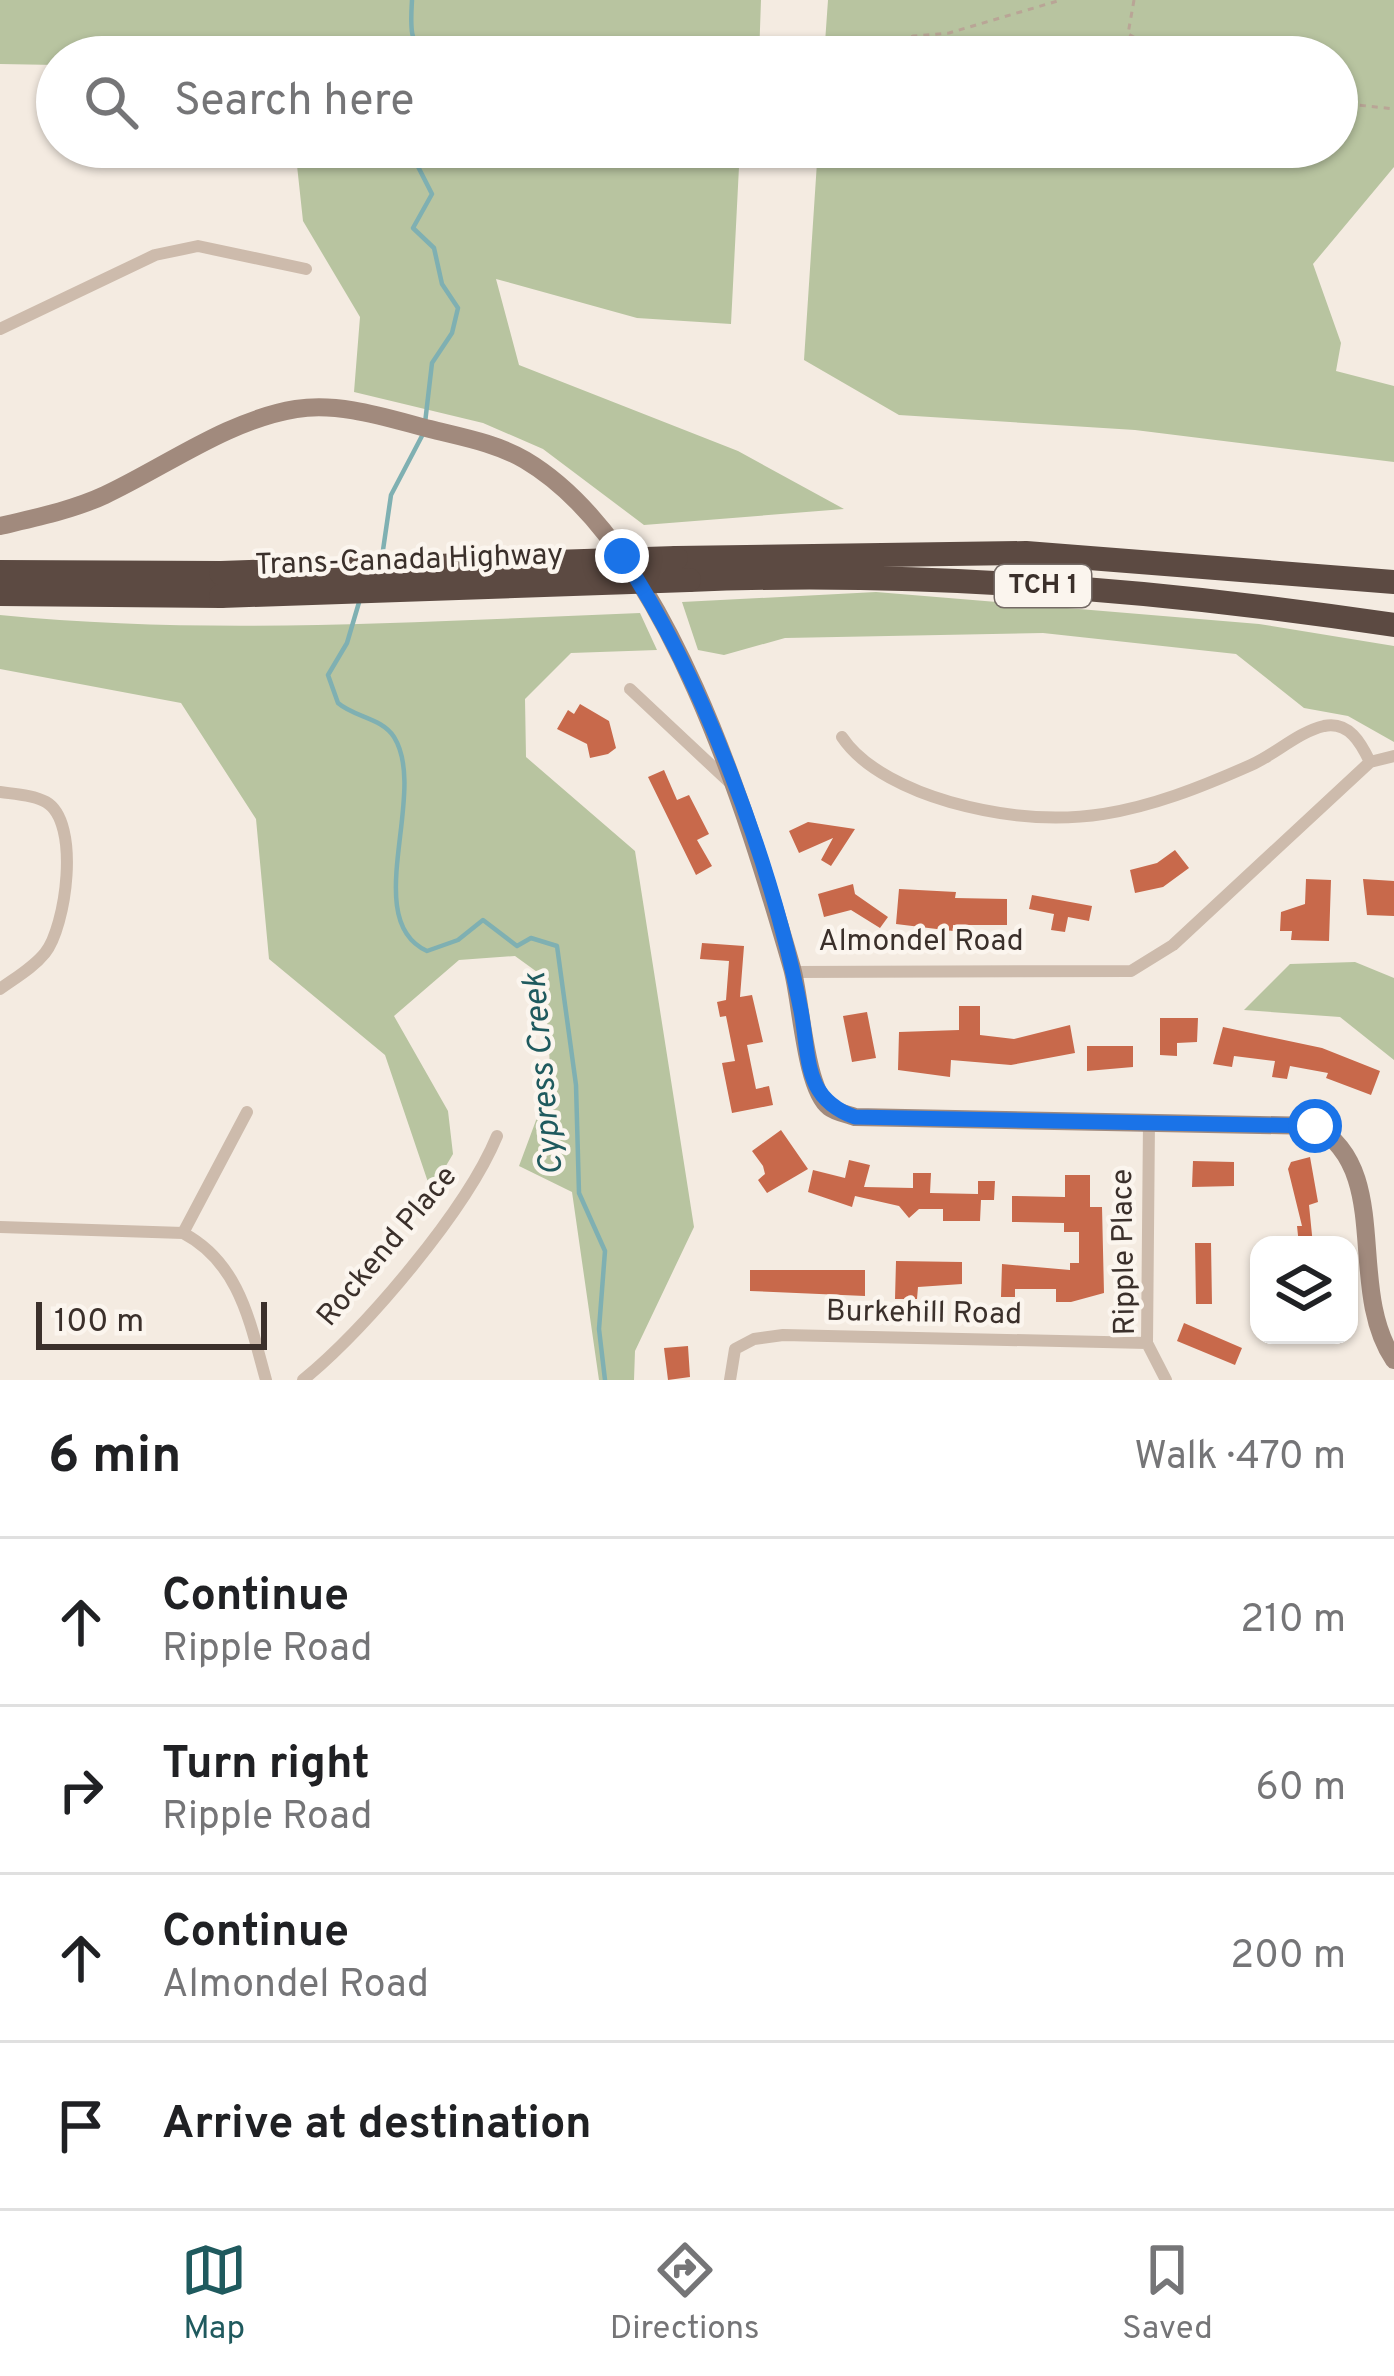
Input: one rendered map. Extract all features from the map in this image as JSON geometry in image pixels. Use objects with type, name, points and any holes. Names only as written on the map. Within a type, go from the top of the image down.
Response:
[{"type":"highway","name":"Trans-Canada Highway","points":[[0,594],[676,558],[1026,553],[1394,583]]},
{"type":"highway","name":"Trans-Canada Highway","points":[[0,572],[221,585],[826,576],[958,580],[1160,596],[1394,625]]},
{"type":"street","points":[[0,329],[155,254],[198,246],[306,269]]},
{"type":"street","name":"Almondel Road","points":[[0,526],[99,498],[261,419],[319,409],[370,413],[453,434],[525,460],[583,508],[643,587],[733,786],[793,972],[1131,971],[1174,945],[1370,762],[1394,756]]},
{"type":"street","points":[[630,689],[733,786]]},
{"type":"street","points":[[842,737],[856,758],[928,795],[992,814],[1048,821],[1108,815],[1159,801],[1255,764],[1327,725],[1344,728],[1359,740],[1370,762]]},
{"type":"street","points":[[0,792],[46,802],[62,820],[67,851],[61,925],[43,956],[0,989]]},
{"type":"street","points":[[793,972],[816,1087],[828,1107],[855,1117],[1315,1126],[1353,1149],[1384,1206],[1379,1316],[1394,1360]]},
{"type":"street","points":[[183,1233],[248,1112]]},
{"type":"street","name":"Ripple Place","points":[[1149,1121],[1147,1343],[1166,1380]]},
{"type":"street","name":"Rockend Place","points":[[303,1380],[445,1225],[474,1184],[497,1136]]},
{"type":"street","points":[[1,1229],[183,1233],[209,1250],[234,1282],[266,1380]]},
{"type":"street","name":"Burkehill Road","points":[[730,1380],[735,1349],[754,1339],[783,1335],[1147,1343]]},
{"type":"path","points":[[913,36],[949,33],[1060,0]]},
{"type":"path","points":[[1132,36],[1128,34],[1134,0]]},
{"type":"path","points":[[1358,105],[1394,109]]},
{"type":"green space","points":[[0,0],[761,0],[760,36],[36,36],[36,65],[0,64]]},
{"type":"green space","points":[[828,0],[1394,0],[1394,167],[1313,264],[1341,343],[1336,371],[1394,386],[1394,462],[1135,430],[899,415],[804,360],[817,168],[1358,168],[1358,36],[825,36]]},
{"type":"green space","points":[[297,168],[739,168],[731,324],[637,318],[496,279],[519,365],[738,451],[844,509],[644,525],[543,449],[483,423],[354,392],[360,317],[303,221]]},
{"type":"green space","points":[[876,592],[1259,624],[1394,646],[1394,742],[1348,716],[1304,708],[1236,654],[1043,633],[785,638],[724,655],[698,650],[682,602]]},
{"type":"green space","points":[[640,613],[657,650],[571,653],[525,699],[526,757],[635,851],[694,1227],[635,1351],[634,1380],[599,1380],[572,1192],[519,1166],[551,1080],[544,977],[515,956],[459,960],[394,1016],[448,1111],[453,1154],[431,1191],[385,1055],[269,959],[256,819],[181,703],[0,669],[0,615],[239,626]]},
{"type":"green space","points":[[1355,962],[1394,978],[1394,1060],[1340,1017],[1244,1010],[1290,964]]},
{"type":"building","points":[[580,704],[609,721],[616,748],[608,754],[590,758],[587,744],[557,729],[568,710],[574,714]]},
{"type":"building","points":[[664,770],[677,800],[689,795],[709,834],[697,840],[712,866],[696,875],[648,777]]},
{"type":"building","points":[[808,822],[855,829],[831,866],[821,860],[833,838],[799,853],[789,831]]},
{"type":"building","points":[[1175,850],[1189,868],[1163,887],[1135,893],[1130,870],[1157,863]]},
{"type":"building","points":[[1306,879],[1331,880],[1329,941],[1291,940],[1292,931],[1280,931],[1281,912],[1305,904]]},
{"type":"building","points":[[1363,879],[1394,881],[1394,916],[1367,915]]},
{"type":"building","points":[[853,884],[855,894],[888,917],[880,928],[851,910],[824,917],[818,894]]},
{"type":"building","points":[[899,889],[956,892],[955,898],[1007,899],[1007,925],[953,925],[953,931],[896,924]]},
{"type":"building","points":[[1032,895],[1092,906],[1089,921],[1068,917],[1065,932],[1051,930],[1054,914],[1029,909]]},
{"type":"building","points":[[702,943],[744,946],[740,997],[752,995],[763,1042],[747,1045],[756,1089],[769,1086],[773,1105],[732,1113],[722,1063],[735,1061],[726,1016],[720,1017],[717,1002],[726,1000],[729,961],[700,959]]},
{"type":"building","points":[[959,1006],[980,1006],[980,1035],[1014,1039],[1070,1025],[1075,1053],[1011,1065],[951,1060],[950,1077],[898,1070],[899,1032],[959,1030]]},
{"type":"building","points":[[867,1012],[876,1058],[852,1062],[843,1016]]},
{"type":"building","points":[[1160,1018],[1198,1018],[1197,1042],[1177,1043],[1177,1056],[1160,1055]]},
{"type":"building","points":[[1223,1027],[1322,1048],[1380,1071],[1371,1095],[1326,1078],[1328,1073],[1290,1066],[1287,1079],[1272,1077],[1275,1061],[1234,1056],[1232,1067],[1213,1064]]},
{"type":"building","points":[[1087,1046],[1133,1046],[1133,1067],[1087,1071]]},
{"type":"building","points":[[781,1130],[808,1169],[767,1193],[758,1180],[765,1174],[763,1166],[752,1151]]},
{"type":"building","points":[[1310,1157],[1318,1202],[1309,1205],[1312,1236],[1298,1236],[1297,1226],[1302,1226],[1288,1169],[1291,1162]]},
{"type":"building","points":[[849,1160],[870,1165],[864,1187],[913,1188],[913,1173],[931,1173],[930,1193],[978,1194],[978,1181],[995,1181],[994,1200],[981,1200],[980,1221],[943,1221],[943,1209],[919,1209],[909,1218],[899,1206],[855,1196],[852,1207],[808,1192],[813,1170],[845,1178]]},
{"type":"building","points":[[1193,1161],[1234,1162],[1234,1186],[1192,1187]]},
{"type":"building","points":[[1065,1175],[1090,1175],[1090,1207],[1102,1207],[1104,1293],[1071,1302],[1056,1302],[1056,1289],[1015,1289],[1015,1297],[1001,1297],[1002,1264],[1070,1270],[1070,1263],[1079,1263],[1079,1232],[1064,1232],[1064,1223],[1012,1222],[1012,1196],[1065,1197]]},
{"type":"building","points":[[1195,1243],[1211,1243],[1212,1304],[1196,1304]]},
{"type":"building","points":[[896,1261],[962,1262],[962,1284],[918,1287],[917,1299],[895,1299]]},
{"type":"building","points":[[750,1270],[865,1270],[865,1296],[750,1291]]},
{"type":"building","points":[[1184,1323],[1242,1348],[1235,1365],[1177,1341]]},
{"type":"building","points":[[688,1346],[690,1377],[668,1380],[664,1348]]},
{"type":"waterway","name":"Cypress Creek","points":[[412,0],[413,36]]},
{"type":"waterway","name":"Cypress Creek","points":[[419,168],[432,194],[413,228],[434,248],[442,284],[458,308],[452,333],[432,363],[425,423]]},
{"type":"waterway","name":"Cypress Creek","points":[[382,557],[391,495],[423,434]]},
{"type":"waterway","name":"Cypress Creek","points":[[360,599],[347,643],[328,675],[338,703],[389,731],[403,761],[396,884],[398,912],[407,935],[427,951],[458,940],[483,920],[517,946],[531,938],[557,946],[576,1085],[579,1193],[605,1251],[599,1329],[605,1380]]},
{"type":"route","points":[[622,556],[661,619],[733,786],[793,972],[816,1087],[828,1107],[855,1117],[1315,1126]]}]
